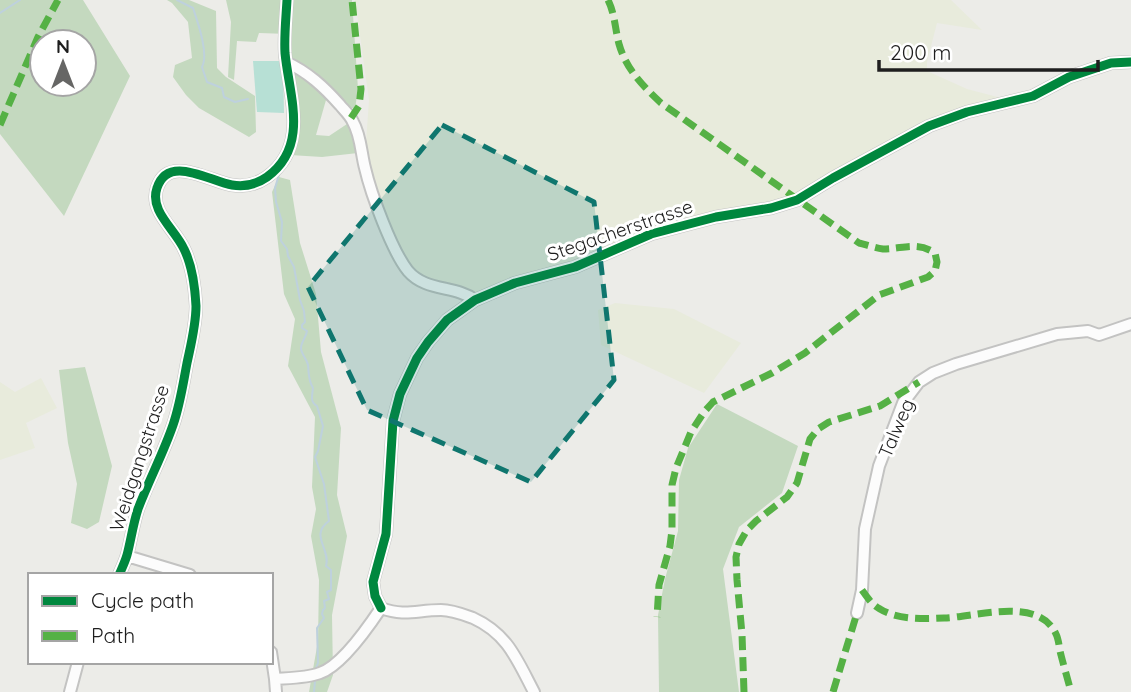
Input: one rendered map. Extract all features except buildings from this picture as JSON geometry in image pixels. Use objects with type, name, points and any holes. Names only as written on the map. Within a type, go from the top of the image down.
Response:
[{"type":"street","name":"Weidgangstrasse","points":[[120,573],[127,556],[138,510],[174,422],[195,322],[195,297],[188,260],[181,243],[159,211],[155,198],[156,190],[162,178],[179,171],[241,186],[260,181],[273,172],[288,150],[294,124],[285,45],[287,0]]},
{"type":"street","points":[[286,62],[302,70],[324,87],[351,118],[358,135],[371,189],[407,270],[425,284],[464,293],[475,300]]},
{"type":"street","name":"Stegacherstrasse","points":[[381,608],[375,596],[373,582],[386,534],[393,422],[400,394],[417,358],[447,320],[475,300],[522,280],[575,267],[652,234],[797,200],[929,126],[967,112],[1033,96],[1069,77],[1111,63],[1131,62]]},
{"type":"street","name":"Talweg","points":[[856,613],[862,590],[865,529],[880,466],[903,403],[919,382],[956,364],[1057,334],[1088,331],[1099,335],[1131,324]]},
{"type":"street","points":[[127,556],[183,573]]},
{"type":"street","points":[[275,679],[311,676],[328,669],[358,639],[381,608],[403,614],[447,611],[463,614],[498,633],[511,648],[534,692]]},
{"type":"street","points":[[70,692],[77,664]]},
{"type":"street","points":[[273,664],[276,692]]},
{"type":"highlighted area","points":[[442,125],[594,202],[614,380],[531,482],[367,410],[308,287]]},
{"type":"shaded area","points":[[355,0],[951,0],[982,30],[937,23],[927,71],[967,89],[1009,100],[963,110],[797,196],[788,196],[788,199],[607,251],[479,294],[415,275],[399,253],[365,157],[369,100]]},
{"type":"shaded area","points":[[615,303],[674,309],[741,343],[704,393],[601,345],[598,310]]},
{"type":"shaded area","points":[[41,378],[57,408],[26,423],[35,448],[0,460],[0,382],[15,392]]},
{"type":"green space","points":[[0,0],[83,0],[130,76],[64,216],[0,134]]},
{"type":"green space","points":[[167,0],[189,0],[216,11],[217,68],[255,96],[256,132],[249,137],[199,108],[173,77],[175,65],[192,58],[188,22]]},
{"type":"green space","points":[[226,0],[352,0],[358,89],[355,109],[326,100],[316,135],[329,136],[350,122],[358,153],[322,157],[290,155],[297,130],[298,100],[290,67],[288,34],[259,33],[256,42],[237,41],[234,80],[228,77],[231,22]]},
{"type":"green space","points":[[253,61],[283,61],[284,113],[257,112]]},
{"type":"green space","points":[[279,177],[290,180],[300,243],[316,294],[321,352],[341,428],[337,495],[347,536],[332,615],[333,675],[327,692],[309,692],[318,641],[319,580],[311,536],[316,509],[312,487],[315,417],[288,366],[295,319],[284,294],[272,192]]},
{"type":"green space","points":[[85,367],[112,466],[99,522],[87,529],[71,523],[77,484],[68,443],[59,370]]},
{"type":"green space","points":[[717,404],[798,446],[782,493],[739,527],[723,569],[739,692],[659,692],[658,615],[678,531],[679,480],[688,448]]},
{"type":"waterway","points":[[0,13],[20,0]]},
{"type":"waterway","points":[[177,0],[193,8],[202,38],[202,67],[207,82],[222,88],[224,97],[235,102],[248,99]]},
{"type":"waterway","points":[[280,171],[275,188],[282,222],[281,241],[294,267],[304,311],[305,322],[302,328],[307,331],[301,350],[308,365],[309,380],[313,388],[312,401],[317,406],[323,426],[315,457],[324,484],[329,521],[323,526],[321,537],[326,566],[331,570],[331,590],[327,592],[329,599],[324,601],[324,618],[317,628],[316,668]]},
{"type":"waterway","points":[[314,692],[315,681]]},
{"type":"marked path","points":[[0,125],[38,37],[58,0]]},
{"type":"marked path","points":[[351,118],[359,106],[361,89],[352,0]]},
{"type":"marked path","points":[[608,0],[626,61],[661,103],[859,243],[883,249],[922,247],[935,253],[937,262],[935,271],[928,277],[879,295],[805,353],[772,373],[713,402],[704,412],[691,432],[672,485],[672,530],[659,585],[657,617]]},
{"type":"marked path","points":[[744,692],[736,557],[739,544],[747,530],[787,497],[797,483],[810,439],[818,429],[829,422],[880,406],[919,382]]},
{"type":"marked path","points":[[862,590],[877,607],[903,617],[944,618],[1005,611],[1036,615],[1048,622],[1056,634],[1071,692]]},
{"type":"marked path","points":[[833,692],[857,613]]},
{"type":"cycle path","points":[[120,573],[138,509],[175,417],[195,320],[195,291],[189,262],[180,242],[160,212],[155,196],[157,188],[170,172],[180,171],[241,186],[267,177],[280,164],[289,150],[294,119],[285,53],[287,0]]},
{"type":"cycle path","points":[[381,608],[375,596],[373,582],[386,534],[393,421],[400,394],[417,358],[447,320],[475,300],[515,283],[575,267],[651,234],[797,200],[929,126],[967,112],[1033,96],[1069,77],[1111,63],[1131,62]]}]
